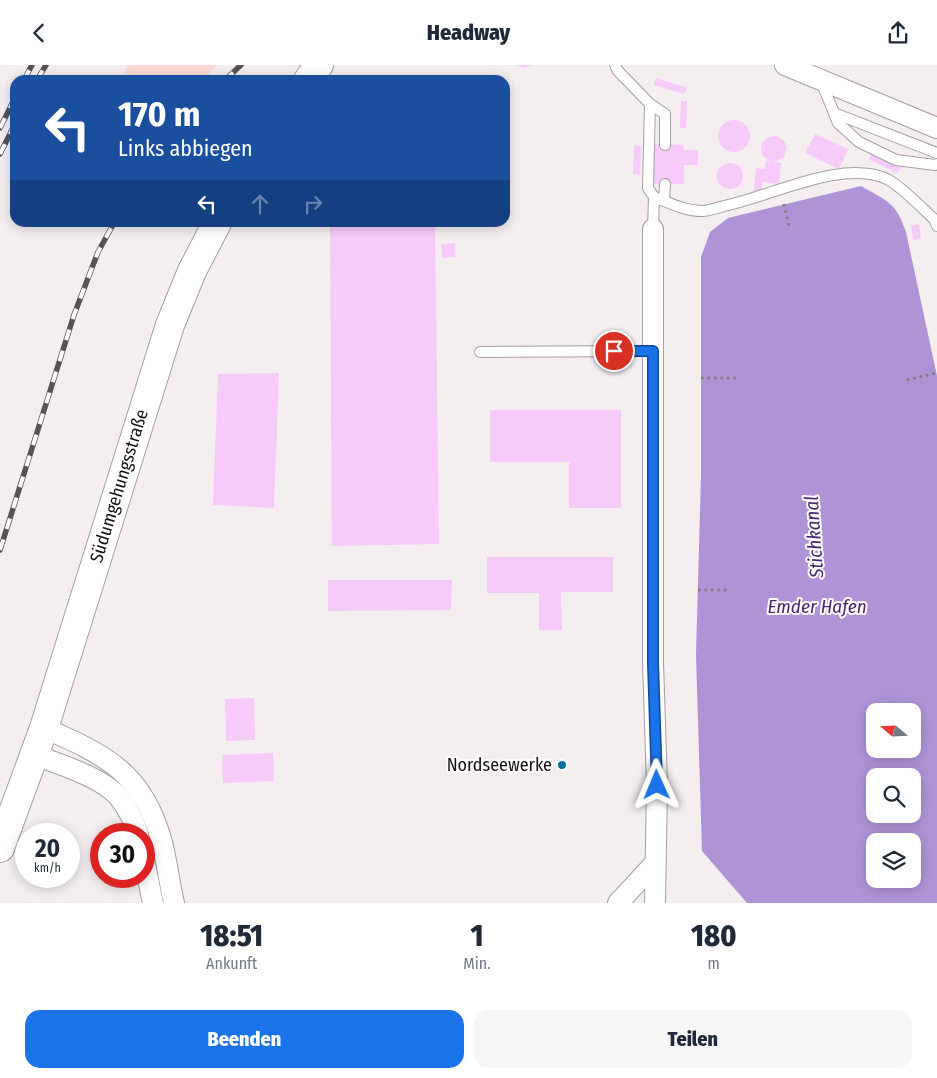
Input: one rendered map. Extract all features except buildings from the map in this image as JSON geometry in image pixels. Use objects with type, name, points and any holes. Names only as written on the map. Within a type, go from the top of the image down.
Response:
[{"type":"main road","name":"Südumgehungsstraße","points":[[0,848],[44,729],[170,325],[192,271],[215,227]]},
{"type":"street","points":[[785,65],[937,128]]},
{"type":"street","points":[[653,229],[653,663],[657,785],[655,903]]},
{"type":"street","points":[[44,729],[79,743],[114,764],[128,776],[140,791],[154,819],[161,840],[174,903]]},
{"type":"street","points":[[35,755],[107,787],[118,796],[134,823]]},
{"type":"street","points":[[618,903],[655,863]]},
{"type":"street","points":[[150,888],[153,903]]},
{"type":"lane","points":[[615,65],[618,71],[650,104],[665,114],[665,145]]},
{"type":"lane","points":[[820,79],[838,123],[859,142],[896,159],[937,164]]},
{"type":"lane","points":[[650,104],[648,188],[659,199],[686,209],[703,211],[745,202],[824,177],[851,172],[872,174],[889,180],[934,219],[937,226]]},
{"type":"lane","points":[[834,113],[937,153]]},
{"type":"lane","points":[[653,229],[659,199],[665,184]]},
{"type":"lane","points":[[480,352],[653,351]]},
{"type":"path","points":[[784,204],[789,226]]},
{"type":"path","points":[[907,380],[936,373]]},
{"type":"path","points":[[701,378],[738,378]]},
{"type":"path","points":[[698,590],[727,590]]},
{"type":"shaded area","points":[[127,65],[218,65],[207,75],[124,75]]},
{"type":"water","name":"Emder Hafen","points":[[861,186],[890,203],[898,214],[906,232],[937,376],[937,903],[747,903],[702,851],[696,655],[701,475],[701,257],[710,232],[728,218]]},
{"type":"railway","points":[[27,75],[32,65]]},
{"type":"railway","points":[[40,75],[46,65]]},
{"type":"railway","points":[[230,75],[241,65]]},
{"type":"railway","points":[[0,128],[10,108]]},
{"type":"railway","points":[[0,154],[10,134]]},
{"type":"railway","points":[[0,550],[74,315],[98,252],[112,227]]},
{"type":"place","name":"Nordseewerke","points":[[562,765]]},
{"type":"route","points":[[614,351],[653,351],[653,703],[657,785]]},
{"type":"water label","name":"Stichkanal","points":[[814,537]]}]
